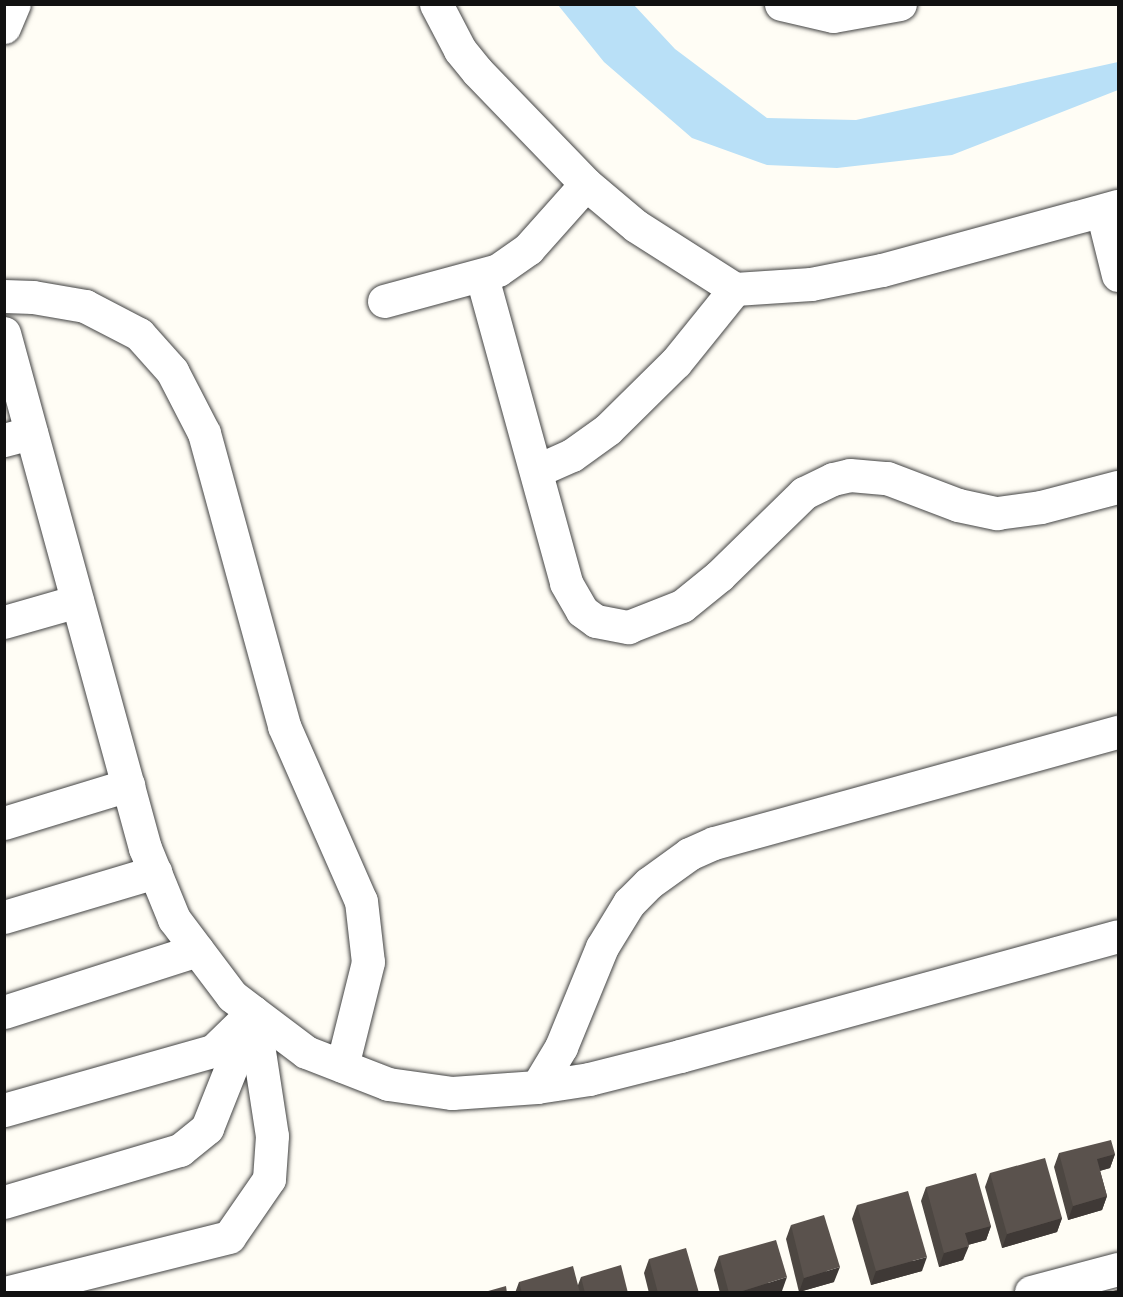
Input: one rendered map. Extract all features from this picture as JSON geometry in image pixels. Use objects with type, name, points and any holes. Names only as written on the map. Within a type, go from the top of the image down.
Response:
[{"type":"street","points":[[4,27],[14,4]]},
{"type":"street","points":[[436,4],[460,50],[477,71],[586,184],[645,232],[735,289],[811,284],[882,270],[1110,208],[1119,275]]},
{"type":"street","points":[[781,4],[833,16],[900,4]]},
{"type":"street","points":[[384,301],[482,277],[528,249],[586,184]]},
{"type":"street","points":[[482,277],[573,597],[596,621],[628,627],[682,606],[719,576],[804,494],[833,479],[850,475],[886,478],[958,506],[997,513],[1041,507],[1119,487]]},
{"type":"street","points":[[536,471],[572,455],[608,429],[683,354],[735,289]]},
{"type":"street","points":[[4,296],[33,297],[85,306],[139,334],[172,371],[204,433],[284,726],[361,901],[368,962],[342,1066]]},
{"type":"street","points":[[5,339],[18,436],[77,601],[128,785],[155,872],[174,919],[232,996],[306,1052],[388,1084],[452,1093],[537,1087],[589,1079],[680,1056],[1119,936]]},
{"type":"street","points":[[4,622],[77,601]]},
{"type":"street","points":[[537,1087],[561,1047],[602,947],[629,903],[657,876],[689,854],[714,843],[1119,732]]},
{"type":"street","points":[[4,823],[128,785]]},
{"type":"street","points":[[4,917],[155,872]]},
{"type":"street","points":[[4,1012],[197,950]]},
{"type":"street","points":[[4,1110],[213,1051],[253,1012]]},
{"type":"street","points":[[4,1202],[180,1150],[207,1128],[253,1012]]},
{"type":"street","points":[[8,1293],[229,1237],[269,1179],[272,1136],[253,1012]]},
{"type":"street","points":[[1031,1293],[1119,1269]]},
{"type":"water","points":[[558,5],[634,5],[675,49],[767,118],[856,120],[1118,62],[1118,90],[952,155],[837,168],[767,165],[692,138],[604,62]]},
{"type":"building","points":[[1111,1140],[1115,1154],[1097,1159],[1107,1196],[1073,1206],[1059,1153]]},
{"type":"building","points":[[1045,1158],[1062,1218],[1007,1234],[990,1173]]},
{"type":"building","points":[[976,1173],[991,1226],[965,1233],[969,1246],[944,1253],[926,1187]]},
{"type":"building","points":[[908,1191],[927,1257],[876,1271],[857,1205]]},
{"type":"building","points":[[824,1215],[840,1267],[804,1278],[791,1225]]},
{"type":"building","points":[[776,1240],[787,1277],[736,1293],[729,1293],[719,1256]]},
{"type":"building","points":[[686,1248],[699,1293],[658,1293],[649,1259]]},
{"type":"building","points":[[621,1265],[628,1293],[585,1293],[581,1277]]},
{"type":"building","points":[[573,1266],[580,1293],[522,1293],[519,1282]]},
{"type":"building","points":[[506,1286],[507,1293],[481,1293]]},
{"type":"building","points":[[1119,1289],[1119,1293],[1107,1293]]}]
